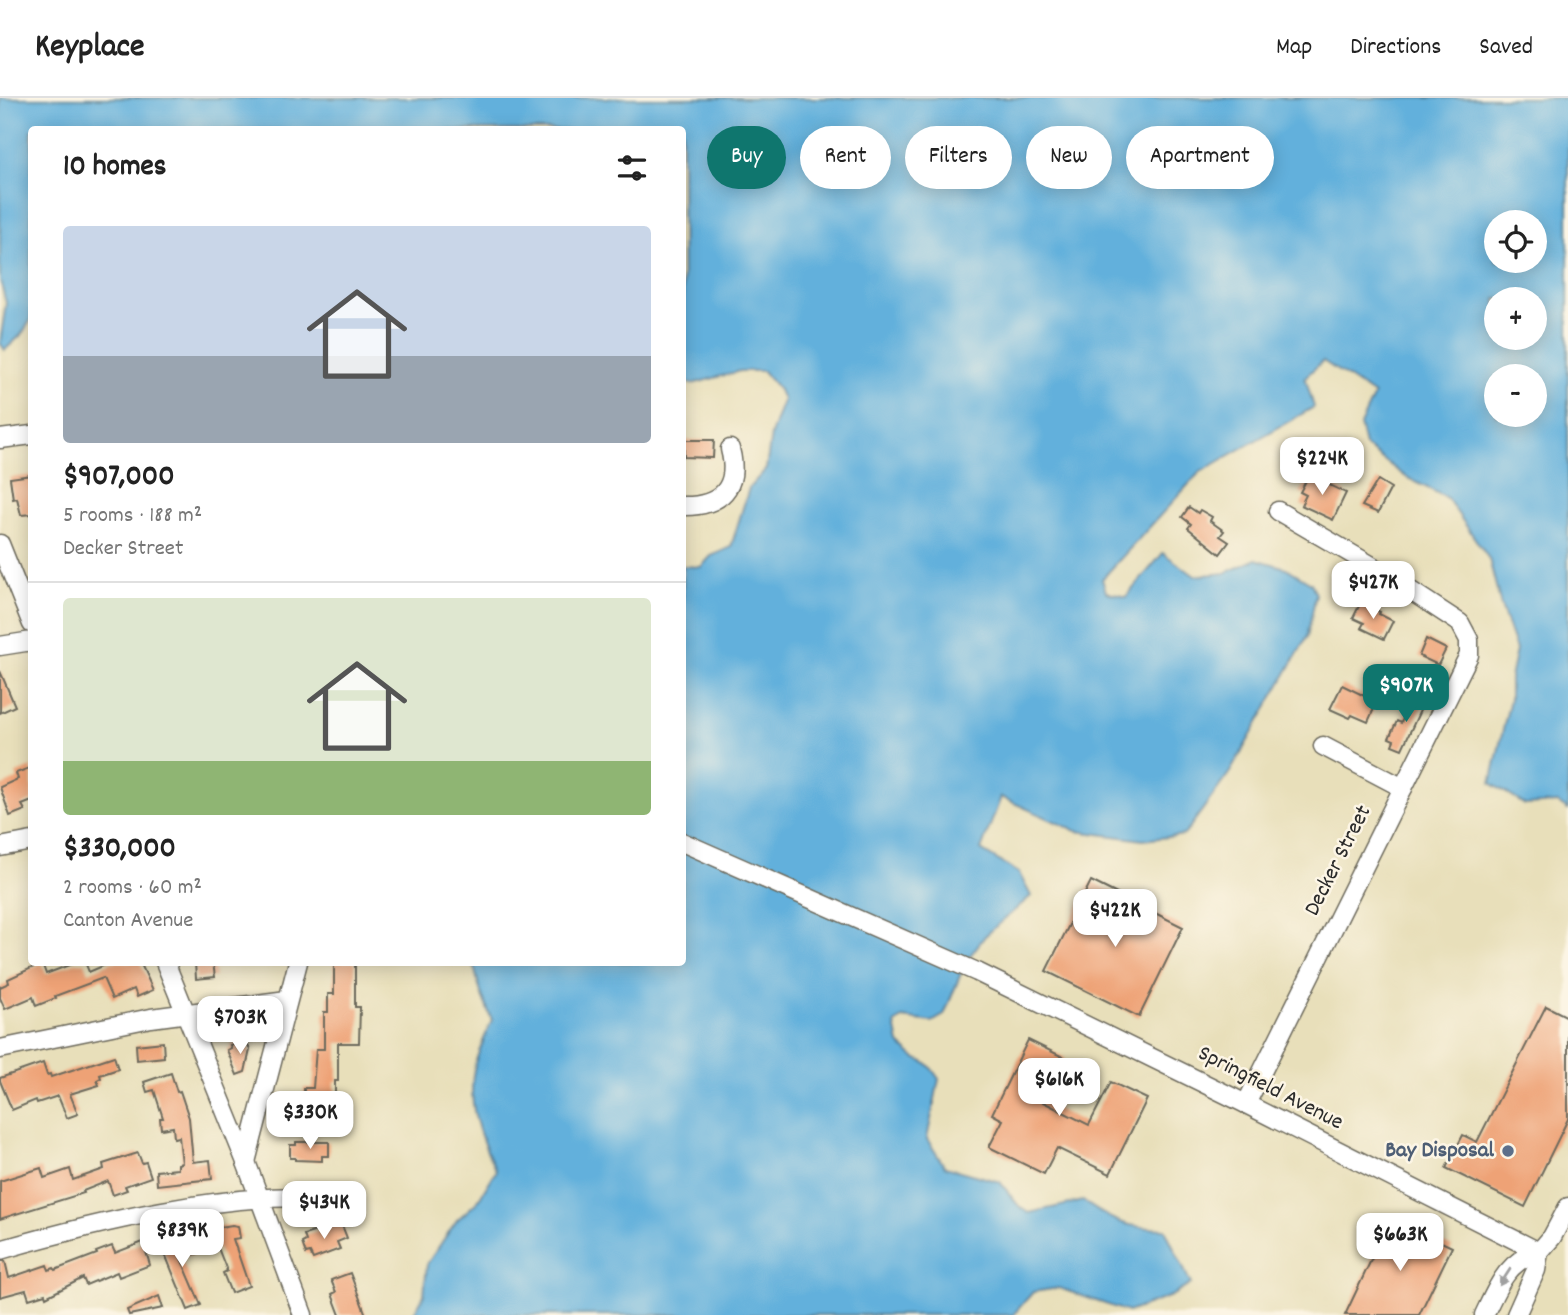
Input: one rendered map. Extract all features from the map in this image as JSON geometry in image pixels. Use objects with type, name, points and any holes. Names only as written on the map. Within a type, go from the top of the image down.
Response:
[{"type":"street","points":[[0,439],[28,436]]},
{"type":"street","points":[[686,506],[705,506],[722,496],[732,477],[730,449]]},
{"type":"street","name":"Decker Street","points":[[1246,1104],[1469,655],[1469,640],[1460,623],[1379,570],[1278,511]]},
{"type":"street","points":[[0,544],[28,614]]},
{"type":"street","points":[[0,646],[28,641]]},
{"type":"street","points":[[1323,746],[1403,788]]},
{"type":"street","points":[[0,847],[28,842]]},
{"type":"street","name":"Springfield Avenue","points":[[686,844],[977,972],[1539,1252]]},
{"type":"street","points":[[166,966],[246,1161],[303,1315]]},
{"type":"street","points":[[246,1161],[297,966]]},
{"type":"street","points":[[0,1049],[63,1034],[184,1013],[287,1000]]},
{"type":"street","points":[[0,1250],[173,1210],[260,1197],[323,1198]]},
{"type":"street","points":[[1484,1315],[1504,1275],[1521,1259],[1539,1252],[1552,1237],[1568,1208]]},
{"type":"street","points":[[1516,1315],[1536,1270],[1539,1252]]},
{"type":"water","points":[[0,98],[1568,98],[1568,810],[1558,803],[1525,805],[1491,783],[1510,699],[1510,678],[1516,650],[1489,559],[1447,498],[1406,477],[1365,446],[1360,425],[1374,395],[1323,361],[1305,377],[1314,407],[1199,473],[1102,579],[1106,592],[1126,597],[1163,553],[1195,576],[1225,573],[1256,559],[1286,568],[1311,583],[1316,594],[1307,637],[1230,772],[1184,835],[1143,840],[1076,831],[1001,797],[981,850],[1019,873],[1031,896],[985,936],[966,961],[944,1015],[932,1022],[902,1018],[895,1024],[899,1044],[915,1058],[929,1065],[939,1079],[927,1139],[945,1167],[1000,1182],[1018,1205],[1029,1213],[1083,1201],[1121,1222],[1165,1229],[1191,1284],[1171,1296],[1128,1312],[1059,1288],[1033,1292],[1013,1315],[413,1315],[424,1295],[427,1264],[457,1220],[477,1202],[496,1171],[479,1131],[473,1104],[476,1061],[492,1020],[474,966],[686,966],[686,566],[701,567],[711,556],[731,547],[749,488],[766,469],[771,435],[783,400],[779,390],[763,371],[740,371],[692,384],[686,383],[686,126],[28,126],[28,324],[5,350],[0,343],[6,303],[0,280]]},
{"type":"building","points":[[686,440],[714,440],[713,458],[686,457]]},
{"type":"building","points":[[1309,475],[1346,493],[1333,520],[1301,505],[1306,495],[1300,492]]},
{"type":"building","points":[[28,476],[28,514],[21,515],[17,498],[13,499],[10,478]]},
{"type":"building","points":[[1378,480],[1391,488],[1378,513],[1362,506]]},
{"type":"building","points":[[1189,507],[1212,517],[1210,521],[1224,531],[1220,536],[1229,542],[1220,554],[1188,528],[1191,524],[1182,517]]},
{"type":"building","points":[[1361,602],[1393,621],[1384,639],[1361,628],[1364,623],[1353,618]]},
{"type":"building","points":[[1426,639],[1446,649],[1438,665],[1419,656]]},
{"type":"building","points":[[0,671],[15,706],[0,713]]},
{"type":"building","points":[[1342,685],[1377,702],[1368,722],[1330,709]]},
{"type":"building","points":[[1413,697],[1424,702],[1402,749],[1392,745],[1394,740],[1389,738],[1397,721],[1401,723]]},
{"type":"building","points":[[28,768],[28,803],[22,805],[25,810],[10,816],[0,787],[18,779],[16,773]]},
{"type":"building","points":[[1091,881],[1183,927],[1139,1017],[1046,971]]},
{"type":"building","points":[[36,966],[43,966],[46,974],[67,966],[87,966],[89,972],[103,966],[142,966],[153,990],[137,997],[134,989],[112,999],[103,978],[36,1006],[33,997],[5,1009],[0,998],[0,987],[9,983],[8,979]]},
{"type":"building","points":[[195,966],[214,966],[215,977],[196,979]]},
{"type":"building","points":[[334,966],[355,966],[355,1007],[360,1007],[359,1043],[338,1043],[338,1081],[335,1081],[335,1110],[331,1110],[331,1118],[300,1118],[300,1104],[304,1104],[304,1088],[313,1088],[316,1049],[324,1049],[324,1012],[328,1012],[328,994],[334,994]]},
{"type":"building","points":[[1546,1006],[1568,1017],[1568,1119],[1525,1207],[1446,1168],[1463,1135],[1477,1142]]},
{"type":"building","points":[[246,1039],[250,1050],[245,1072],[237,1075],[227,1050],[231,1048],[230,1045]]},
{"type":"building","points":[[1028,1040],[1065,1058],[1043,1102],[1089,1125],[1111,1082],[1147,1099],[1110,1174],[1057,1148],[1044,1174],[989,1147],[1003,1120],[992,1114]]},
{"type":"building","points":[[163,1042],[164,1057],[137,1060],[136,1045]]},
{"type":"building","points":[[114,1056],[118,1069],[100,1075],[101,1078],[97,1080],[99,1085],[70,1094],[78,1114],[67,1118],[58,1096],[37,1103],[36,1100],[12,1110],[0,1081],[0,1078],[43,1063],[47,1075],[50,1074],[51,1077]]},
{"type":"building","points":[[171,1073],[189,1118],[193,1162],[210,1160],[212,1179],[157,1185],[156,1171],[178,1169],[178,1164],[182,1163],[179,1137],[174,1138],[173,1127],[161,1129],[160,1118],[163,1118],[154,1090],[147,1092],[144,1082]]},
{"type":"building","points":[[296,1142],[329,1142],[329,1156],[322,1156],[322,1161],[290,1158],[290,1145],[296,1145]]},
{"type":"building","points":[[138,1153],[142,1163],[146,1162],[151,1177],[125,1186],[127,1190],[113,1195],[108,1181],[83,1191],[84,1193],[0,1219],[0,1181],[41,1168],[44,1178],[70,1169],[73,1180],[104,1169],[103,1164]]},
{"type":"building","points":[[1391,1218],[1452,1247],[1419,1315],[1345,1315]]},
{"type":"building","points":[[341,1223],[347,1238],[337,1242],[340,1249],[313,1259],[310,1253],[306,1254],[302,1243],[306,1241],[304,1235]]},
{"type":"building","points":[[238,1226],[240,1238],[233,1239],[249,1286],[231,1293],[223,1273],[227,1271],[218,1248],[206,1250],[203,1230]]},
{"type":"building","points":[[173,1238],[175,1244],[195,1241],[197,1254],[180,1256],[201,1305],[188,1310],[160,1242]]},
{"type":"building","points":[[143,1242],[150,1265],[119,1277],[117,1272],[86,1285],[83,1278],[46,1297],[45,1294],[29,1299],[26,1290],[0,1297],[0,1261],[5,1261],[9,1278],[47,1265],[49,1270],[55,1270],[112,1246],[115,1253]]},
{"type":"building","points":[[350,1273],[366,1315],[340,1315],[332,1294],[336,1292],[331,1280]]},
{"type":"building","points":[[159,1296],[163,1308],[129,1315],[127,1310]]},
{"type":"place","name":"Bay Disposal","points":[[1508,1151]]}]
